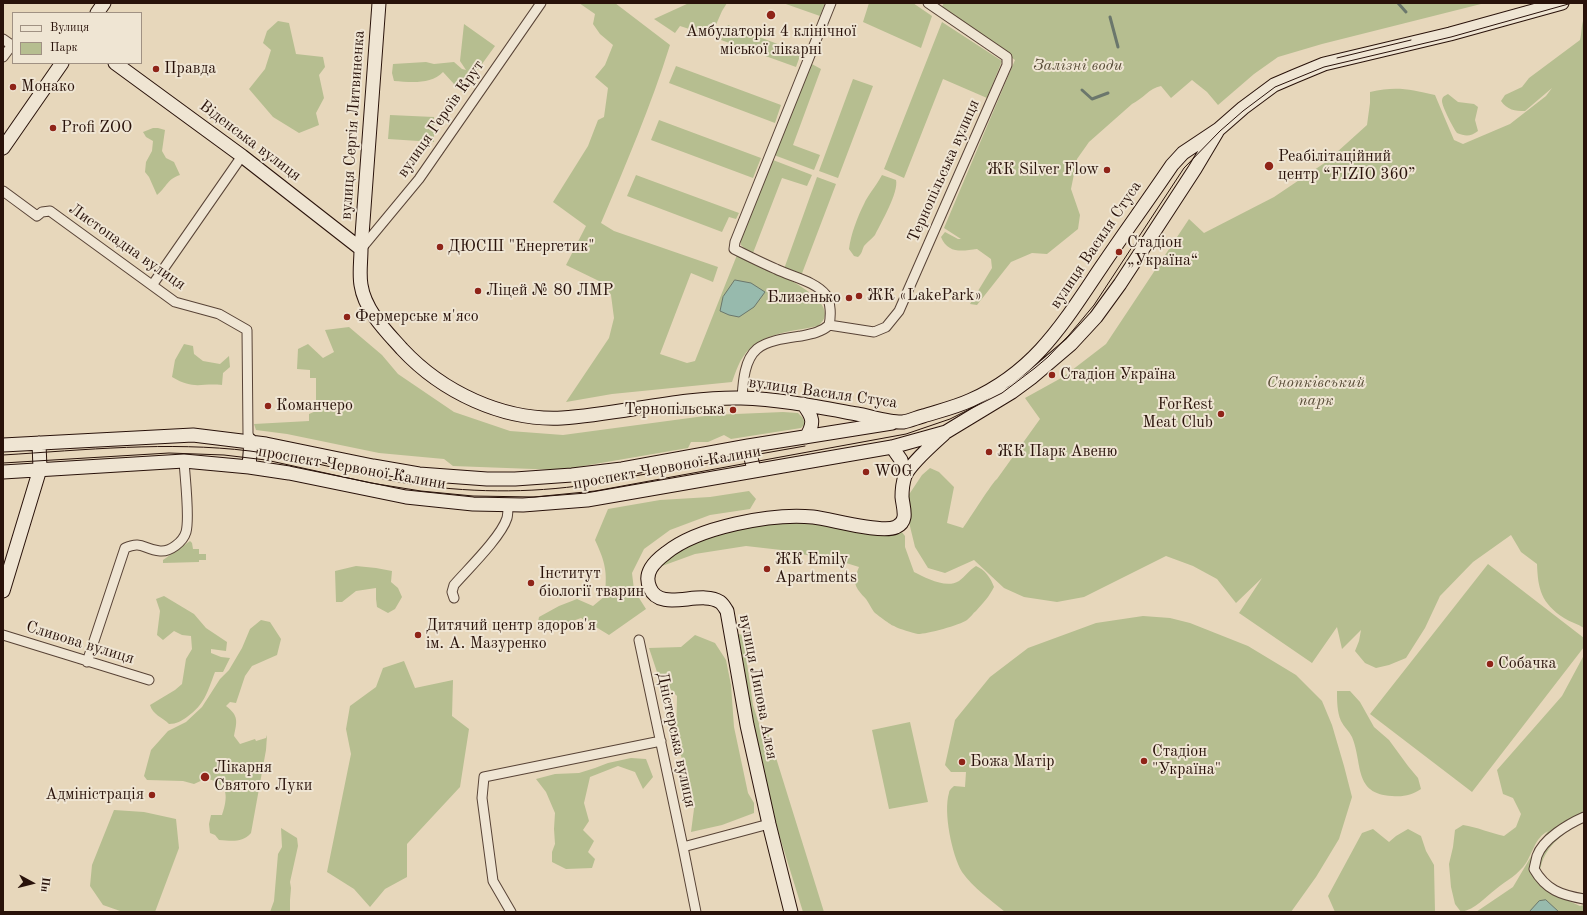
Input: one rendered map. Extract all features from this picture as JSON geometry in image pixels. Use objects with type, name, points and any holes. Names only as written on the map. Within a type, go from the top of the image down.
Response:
[{"type":"main road","points":[[98,12],[104,3]]},
{"type":"main road","name":"вулиця Сергія Литвиненка","points":[[361,249],[379,3]]},
{"type":"main road","name":"вулиця Василя Стуса","points":[[361,249],[361,286],[365,300],[372,314],[387,333],[408,355],[434,378],[467,397],[484,404],[524,415],[543,418],[561,418],[592,415],[700,399],[742,398],[803,404],[902,422],[970,401],[1003,382],[1029,362],[1044,348],[1070,314],[1172,165],[1183,152],[1219,128],[1274,85],[1324,64],[1450,34],[1562,3]]},
{"type":"main road","points":[[3,148],[62,64]]},
{"type":"main road","name":"Віденська вулиця","points":[[116,64],[242,156],[361,249]]},
{"type":"main road","name":"вулиця Василя Стуса","points":[[906,444],[946,432],[1012,392],[1031,378],[1084,331],[1096,317],[1124,277],[1195,169],[1219,128]]},
{"type":"main road","points":[[803,404],[810,413],[812,420],[811,429],[806,437]]},
{"type":"main road","name":"проспект Червоної Калини","points":[[3,445],[193,435],[251,441],[413,473],[453,477],[501,479],[546,478],[608,471],[748,446],[902,422]]},
{"type":"main road","points":[[905,476],[929,448],[946,432]]},
{"type":"main road","points":[[249,467],[251,441]]},
{"type":"main road","points":[[3,591],[40,469],[38,443]]},
{"type":"main road","name":"проспект Червоної Калини","points":[[3,472],[184,461],[249,467],[289,473],[406,497],[436,501],[508,505],[562,503],[587,500],[906,444]]},
{"type":"main road","points":[[748,446],[754,470]]},
{"type":"main road","points":[[892,447],[901,460],[905,476]]},
{"type":"main road","name":"вулиця Липова Алея","points":[[791,912],[769,824],[747,725],[727,611],[719,601],[709,598],[671,600],[660,598],[653,594],[650,588],[648,581],[650,569],[657,560],[667,552],[684,542],[712,531],[737,524],[777,516],[814,517],[871,528],[896,528],[900,524],[905,514],[902,497],[905,476]]},
{"type":"street","name":"вулиця Героїв Крут","points":[[361,249],[419,179],[541,3]]},
{"type":"street","points":[[742,398],[744,378],[748,364],[757,349],[774,342],[811,334],[830,325],[831,318],[829,302],[822,291],[809,283],[734,249],[735,242],[831,3]]},
{"type":"street","name":"Тернопільська вулиця","points":[[830,325],[874,332],[886,327],[899,311],[1007,65],[1007,57],[928,3]]},
{"type":"street","points":[[3,39],[12,45],[3,57]]},
{"type":"street","points":[[153,284],[242,156]]},
{"type":"street","name":"Листопадна вулиця","points":[[3,191],[37,216],[42,212],[50,211],[176,302],[219,314],[247,330],[248,434],[251,441]]},
{"type":"street","points":[[87,662],[125,548],[134,544],[161,551],[169,550],[179,543],[186,532],[187,518],[184,461]]},
{"type":"street","points":[[454,598],[452,592],[454,585],[498,535],[508,516],[508,505]]},
{"type":"street","name":"Сливова вулиця","points":[[3,635],[149,680]]},
{"type":"street","name":"Дністерська вулиця","points":[[639,640],[696,912]]},
{"type":"street","points":[[511,912],[493,881],[482,798],[484,777],[661,741]]},
{"type":"street","points":[[1584,817],[1567,825],[1547,842],[1537,855],[1534,869],[1540,880],[1551,889],[1569,897],[1584,899]]},
{"type":"street","points":[[683,847],[769,824]]},
{"type":"green space","points":[[579,3],[615,3],[670,45],[663,68],[629,157],[601,223],[614,231],[718,267],[713,282],[691,273],[660,354],[687,363],[695,361],[737,255],[797,284],[812,294],[822,305],[825,316],[818,326],[777,334],[758,342],[743,357],[732,382],[612,394],[566,402],[609,338],[614,318],[611,295],[601,282],[566,265],[586,226],[553,202],[588,146],[598,120],[604,117],[608,88],[595,77],[605,65],[613,45],[600,34],[593,24],[595,14]]},
{"type":"green space","points":[[689,3],[727,3],[711,36],[680,26],[675,33],[654,19]]},
{"type":"green space","points":[[783,3],[825,3],[820,16]]},
{"type":"green space","points":[[869,3],[913,3],[932,16],[921,48],[863,22]]},
{"type":"green space","name":"Залізні води","points":[[944,3],[1485,3],[1322,44],[1278,57],[1254,74],[1218,105],[1207,92],[1192,80],[1171,98],[1161,86],[1149,91],[1089,142],[1077,159],[1071,189],[1080,215],[1078,229],[1047,254],[1032,253],[1011,262],[977,305],[970,304],[992,268],[991,259],[977,249],[961,251],[952,249],[947,246],[941,237],[945,232],[958,239],[961,239],[944,228],[1015,60],[941,8]]},
{"type":"green space","name":"Снопківський парк","points":[[1584,18],[1584,628],[1564,618],[1550,607],[1542,595],[1538,581],[1537,564],[1521,552],[1511,535],[1473,562],[1440,596],[1425,628],[1406,658],[1389,665],[1376,668],[1365,663],[1355,651],[1361,630],[1342,649],[1337,627],[1312,663],[1239,613],[1262,578],[1236,603],[1217,579],[1193,566],[1166,556],[1084,597],[1057,602],[1024,597],[1004,588],[974,560],[945,573],[928,568],[915,547],[907,514],[908,496],[922,475],[930,468],[939,472],[954,487],[947,523],[963,528],[991,486],[1040,419],[1025,398],[1063,377],[1106,344],[1189,219],[1204,233],[1274,197],[1326,162],[1367,125],[1370,92],[1387,89],[1402,89],[1435,95],[1454,140],[1463,144],[1510,124],[1546,96],[1552,88],[1525,111],[1515,110],[1506,106],[1501,101],[1505,95],[1522,87],[1529,78],[1580,40]]},
{"type":"green space","points":[[278,21],[289,23],[296,54],[323,57],[325,67],[319,75],[324,98],[316,113],[319,125],[299,133],[273,117],[249,89],[265,69],[271,50],[263,43],[267,31]]},
{"type":"green space","points":[[942,22],[1002,61],[987,98],[943,79],[904,178],[884,169]]},
{"type":"green space","points":[[464,24],[495,46],[477,71],[477,74],[471,83],[461,92],[459,85],[454,84],[443,72],[433,79],[426,81],[394,81],[392,73],[393,64],[426,62],[434,64],[454,62],[462,69],[466,70],[460,61]]},
{"type":"green space","points":[[728,25],[801,53],[796,67],[721,40]]},
{"type":"green space","points":[[810,63],[821,69],[793,145],[820,155],[814,170],[774,155]]},
{"type":"green space","points":[[676,66],[781,105],[775,123],[669,83]]},
{"type":"green space","points":[[853,79],[873,86],[838,178],[819,171]]},
{"type":"green space","points":[[1448,94],[1458,102],[1474,104],[1478,107],[1475,120],[1478,131],[1468,135],[1457,133],[1442,104],[1444,96]]},
{"type":"green space","points":[[390,115],[434,117],[434,142],[388,139]]},
{"type":"green space","points":[[659,120],[761,158],[753,178],[651,140]]},
{"type":"green space","points":[[153,128],[165,130],[162,151],[166,158],[174,162],[180,175],[172,179],[157,195],[149,177],[145,172],[146,162],[152,151],[153,141],[146,137],[143,132]]},
{"type":"green space","points":[[773,160],[812,175],[807,186],[782,178],[753,253],[741,245],[741,237]]},
{"type":"green space","points":[[636,175],[739,213],[736,219],[729,217],[722,232],[627,196]]},
{"type":"green space","points":[[882,175],[896,180],[895,192],[875,235],[864,246],[858,257],[854,256],[849,249],[855,226],[866,201]]},
{"type":"green space","points":[[817,177],[836,184],[801,276],[784,269]]},
{"type":"green space","points":[[349,327],[382,355],[398,374],[454,412],[510,431],[563,435],[712,415],[783,412],[798,413],[803,418],[805,424],[801,428],[731,439],[724,435],[708,442],[691,442],[688,448],[560,470],[453,466],[444,459],[379,453],[287,434],[256,430],[254,424],[309,421],[309,414],[316,411],[316,378],[310,378],[310,370],[297,369],[298,349],[308,344],[323,358],[334,352],[325,330]]},
{"type":"green space","points":[[184,344],[193,346],[194,354],[203,361],[220,364],[229,356],[230,367],[223,373],[222,385],[191,385],[172,377],[175,360]]},
{"type":"green space","points":[[749,491],[756,499],[750,509],[710,515],[670,530],[644,549],[632,573],[634,590],[646,609],[609,635],[581,618],[548,630],[537,628],[539,617],[559,606],[577,599],[593,606],[605,596],[605,568],[595,540],[608,509],[660,500],[710,497]]},
{"type":"green space","points":[[774,520],[901,531],[905,536],[905,547],[914,572],[936,582],[948,584],[959,581],[976,566],[987,574],[994,587],[986,600],[967,620],[943,629],[918,634],[902,630],[884,620],[874,612],[856,585],[855,581],[859,567],[843,562],[827,560],[790,551],[746,546],[695,554],[651,570],[682,545]]},
{"type":"green space","points":[[190,541],[193,549],[199,549],[199,554],[206,554],[206,560],[199,560],[199,562],[163,563],[163,560]]},
{"type":"green space","name":"Собачка","points":[[1488,564],[1584,638],[1584,647],[1472,792],[1370,714]]},
{"type":"green space","points":[[356,566],[392,571],[391,582],[398,588],[402,597],[395,609],[388,613],[377,607],[376,588],[356,591],[342,602],[336,602],[335,571]]},
{"type":"green space","points":[[164,596],[194,614],[206,628],[227,642],[226,651],[211,649],[211,653],[221,657],[230,658],[223,672],[215,672],[202,703],[183,720],[172,724],[169,724],[155,714],[150,705],[182,684],[186,659],[192,649],[191,636],[182,635],[174,631],[163,640],[157,635],[160,611],[156,599]]},
{"type":"green space","name":"Стадіон \"Україна\"","points":[[1143,616],[1170,618],[1190,623],[1248,646],[1296,675],[1322,701],[1332,725],[1352,797],[1339,839],[1316,877],[1291,912],[1005,912],[966,878],[958,865],[952,845],[948,822],[947,801],[949,792],[954,786],[965,787],[966,772],[951,772],[945,765],[955,720],[990,677],[1028,648],[1096,623]]},
{"type":"green space","points":[[261,620],[270,622],[281,639],[277,655],[252,666],[245,676],[236,703],[230,702],[226,706],[235,716],[236,723],[234,736],[240,744],[255,739],[256,741],[266,738],[267,735],[266,750],[251,833],[240,840],[219,840],[215,835],[210,833],[209,824],[211,815],[222,815],[226,795],[221,785],[207,778],[194,784],[183,781],[147,780],[144,776],[151,750],[168,731],[186,722],[202,707],[220,679],[229,670],[242,648],[250,629]]},
{"type":"green space","points":[[738,634],[743,635],[753,705],[762,733],[768,732],[824,912],[803,912],[778,831],[751,715]]},
{"type":"green space","points":[[695,635],[715,643],[726,660],[731,685],[734,727],[748,793],[754,803],[754,813],[722,825],[691,832],[694,809],[681,786],[683,762],[676,740],[677,696],[659,678],[649,648],[681,647]]},
{"type":"green space","points":[[1584,655],[1584,822],[1564,834],[1547,852],[1540,868],[1540,885],[1554,894],[1580,906],[1584,905],[1584,912],[1476,912],[1513,887],[1539,843],[1548,831],[1537,841],[1526,863],[1519,871],[1476,906],[1461,912],[1455,904],[1451,887],[1449,864],[1455,830],[1463,825],[1504,836],[1516,827],[1521,814],[1513,798],[1503,794],[1497,770],[1562,696]]},
{"type":"green space","points":[[404,661],[415,688],[453,680],[452,716],[469,729],[460,787],[407,844],[407,877],[385,889],[370,907],[354,889],[327,872],[351,754],[346,729],[350,706],[376,687],[383,668]]},
{"type":"green space","points":[[1337,691],[1350,691],[1360,702],[1374,727],[1389,740],[1418,778],[1421,789],[1408,795],[1392,796],[1380,794],[1371,790],[1365,783],[1359,767],[1352,737],[1342,723],[1340,717]]},
{"type":"green space","points":[[910,722],[928,802],[889,809],[872,730]]},
{"type":"green space","points":[[631,758],[646,759],[653,777],[643,789],[635,772],[618,766],[590,777],[584,803],[589,821],[583,830],[594,841],[588,852],[595,859],[592,868],[566,869],[552,862],[552,852],[555,844],[555,813],[546,792],[536,779],[555,774],[579,773],[608,763]]},
{"type":"green space","points":[[114,810],[144,812],[176,819],[179,848],[155,912],[123,912],[103,905],[90,886],[92,865]]},
{"type":"green space","points":[[281,828],[297,838],[298,846],[290,882],[290,912],[270,912],[274,901],[278,854],[282,847]]},
{"type":"green space","points":[[1373,829],[1389,842],[1408,829],[1421,836],[1426,851],[1434,865],[1435,912],[1335,912],[1328,896],[1362,833]]},
{"type":"shaded area","points":[[735,280],[751,283],[765,292],[754,307],[739,317],[720,311],[723,297]]},
{"type":"shaded area","points":[[1546,900],[1559,912],[1529,912],[1539,901]]},
{"type":"waterway","points":[[1398,3],[1406,12]]},
{"type":"waterway","points":[[1110,17],[1118,47]]},
{"type":"waterway","points":[[1082,90],[1092,99],[1108,93]]},
{"type":"tram line","points":[[3,463],[169,453],[224,455],[266,460],[371,483],[421,491],[473,496],[534,497],[595,491],[906,434],[950,419],[1002,393],[1048,357],[1094,305],[1184,168],[1220,131],[1243,111],[1275,87],[1324,67],[1451,37],[1572,3]]},
{"type":"tram line","points":[[1337,58],[1411,40]]},
{"type":"tram line","points":[[3,455],[126,447],[219,448],[286,457],[417,485],[463,490],[509,491],[555,489],[578,486],[805,446]]},
{"type":"place","name":"Амбулаторія 4 клінічної міської лікарні","points":[[771,15]]},
{"type":"place","name":"Правда","points":[[156,69]]},
{"type":"place","name":"Монако","points":[[13,87]]},
{"type":"place","name":"Profi ZOO","points":[[53,128]]},
{"type":"place","name":"Реабілітаційний центр “FIZIO 360”","points":[[1269,166]]},
{"type":"place","name":"ЖК Silver Flow","points":[[1107,170]]},
{"type":"place","name":"ДЮСШ \"Енергетик\"","points":[[440,247]]},
{"type":"place","name":"Стадіон „Україна“","points":[[1119,252]]},
{"type":"place","name":"Ліцей № 80 ЛМР","points":[[478,291]]},
{"type":"place","name":"ЖК «LakePark»","points":[[859,296]]},
{"type":"place","name":"Близенько","points":[[849,298]]},
{"type":"place","name":"Фермерське м'ясо","points":[[347,317]]},
{"type":"place","name":"Стадіон Україна","points":[[1052,375]]},
{"type":"place","name":"Команчеро","points":[[268,406]]},
{"type":"place","name":"Тернопільська","points":[[733,410]]},
{"type":"place","name":"ForRest Meat Club","points":[[1221,414]]},
{"type":"place","name":"ЖК Парк Авеню","points":[[989,452]]},
{"type":"place","name":"WOG","points":[[866,472]]},
{"type":"place","name":"ЖК Emily Apartments","points":[[767,569]]},
{"type":"place","name":"Інститут біології тварин","points":[[531,583]]},
{"type":"place","name":"Дитячий центр здоров'я ім. А. Мазуренко","points":[[418,635]]},
{"type":"place","name":"Собачка","points":[[1490,664]]},
{"type":"place","name":"Стадіон \"Україна\"","points":[[1144,761]]},
{"type":"place","name":"Божа Матір","points":[[962,762]]},
{"type":"place","name":"Лікарня Святого Луки","points":[[205,777]]},
{"type":"place","name":"Адміністрація","points":[[152,795]]}]
